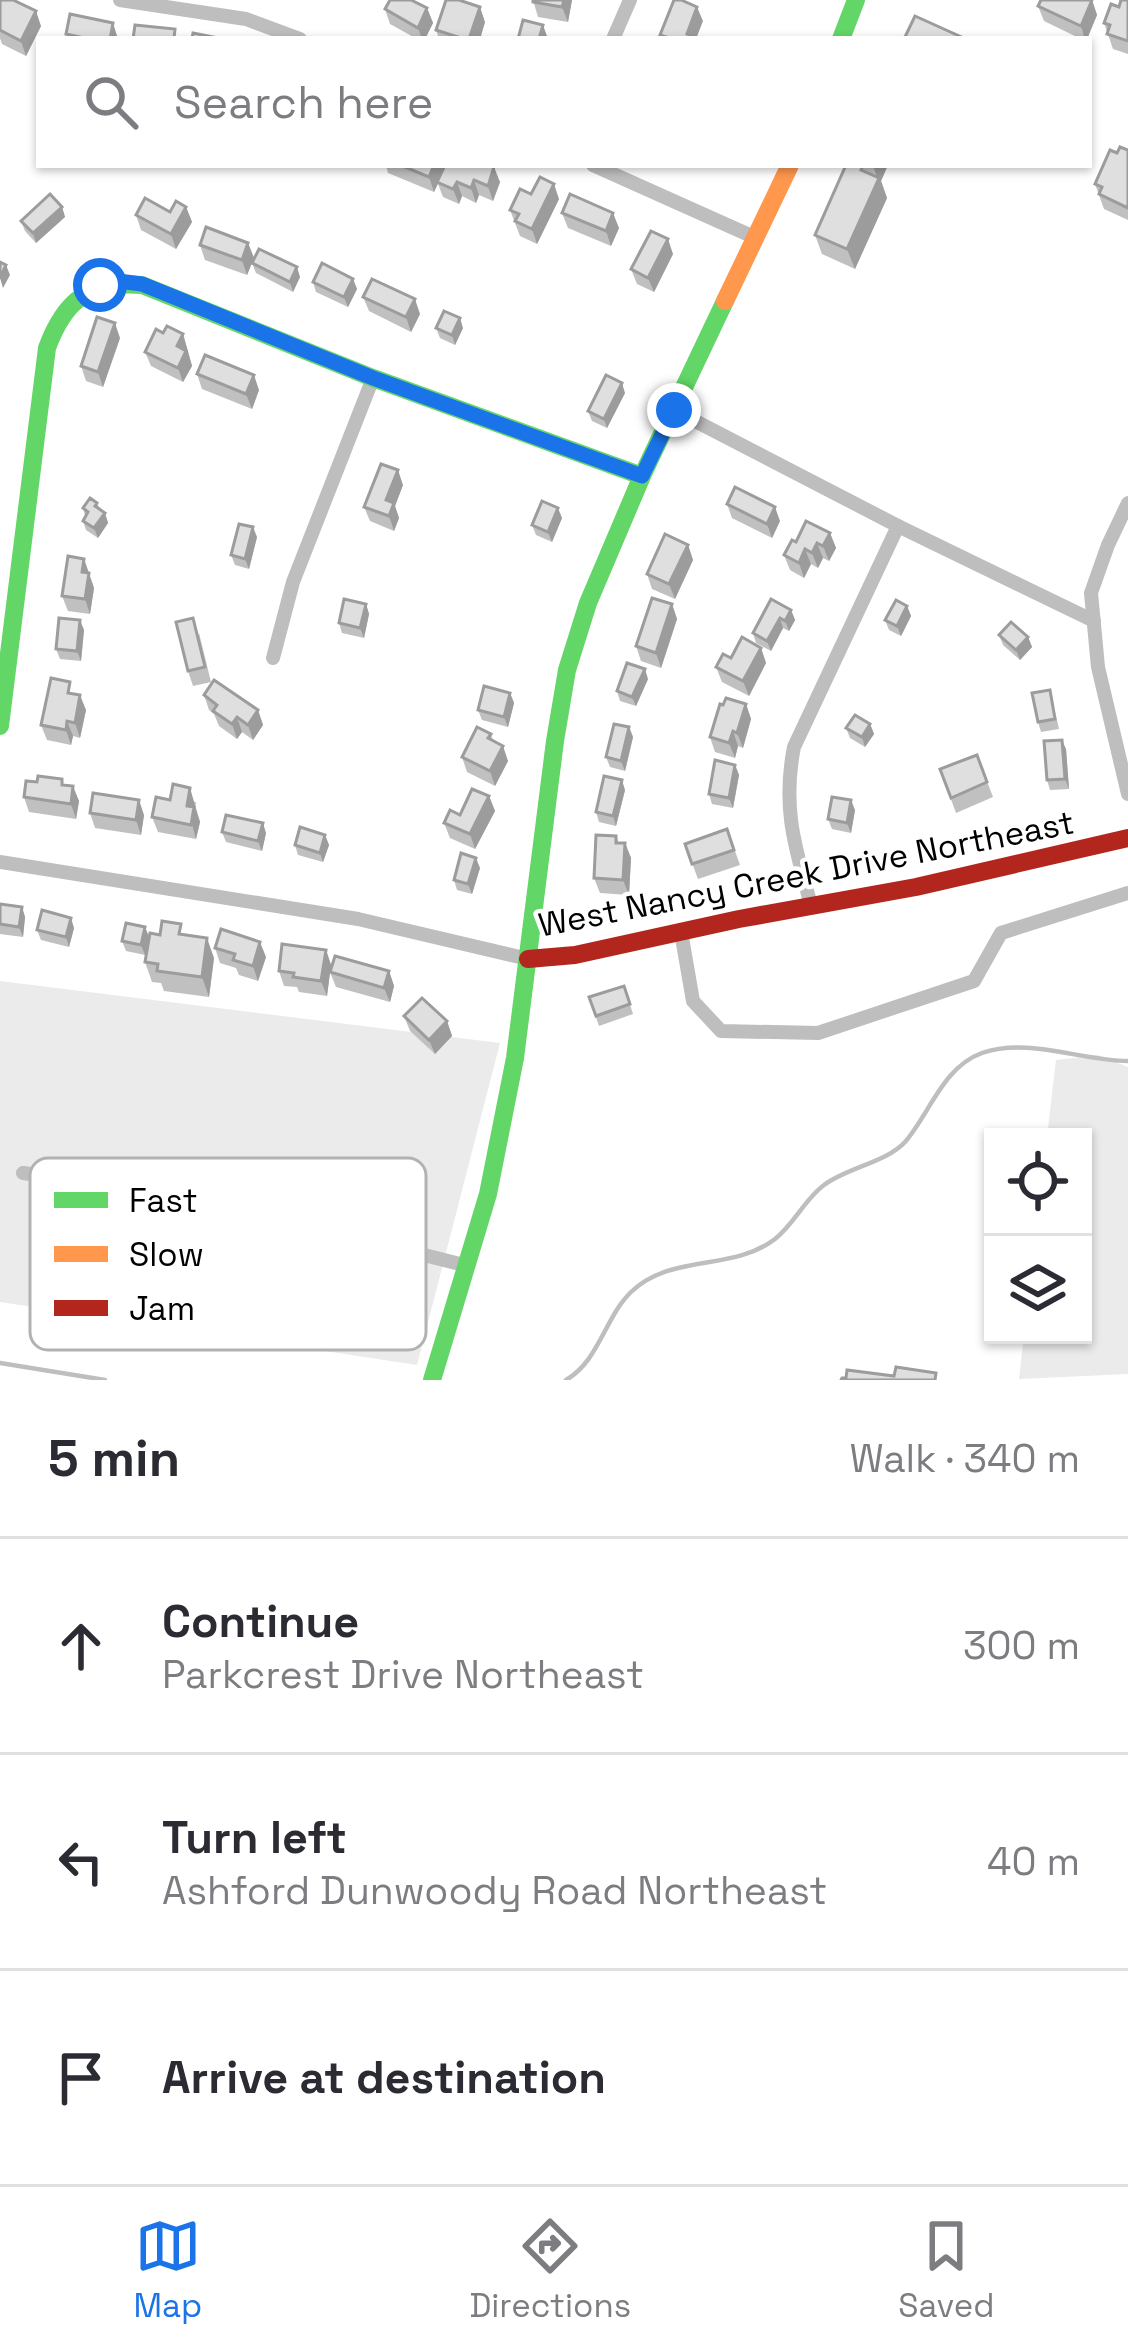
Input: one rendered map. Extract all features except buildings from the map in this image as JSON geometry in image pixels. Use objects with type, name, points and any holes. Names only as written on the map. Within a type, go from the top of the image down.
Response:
[{"type":"street","points":[[120,0],[246,19],[292,36]]},
{"type":"street","points":[[615,36],[630,0]]},
{"type":"street","points":[[843,36],[856,0]]},
{"type":"street","points":[[600,168],[756,238]]},
{"type":"street","points":[[432,1380],[488,1194],[514,1058],[567,670],[588,603],[642,476],[789,168]]},
{"type":"street","points":[[0,727],[46,348],[52,328],[66,310],[100,285],[142,284],[373,378],[642,476]]},
{"type":"street","points":[[273,658],[293,582],[373,378]]},
{"type":"street","points":[[674,410],[1094,621]]},
{"type":"street","points":[[1128,503],[1091,593],[1098,667],[1128,794]]},
{"type":"street","points":[[811,905],[788,807],[794,747],[898,526]]},
{"type":"street","name":"West Nancy Creek Drive Northeast","points":[[0,862],[358,919],[528,959],[575,955],[916,887],[1128,838]]},
{"type":"street","points":[[681,932],[692,1001],[721,1031],[818,1034],[974,981],[1001,934],[1128,893]]},
{"type":"street","points":[[23,1173],[30,1174]]},
{"type":"street","points":[[426,1256],[468,1267]]},
{"type":"shaded area","points":[[0,981],[500,1043],[426,1330],[426,1158],[30,1158],[30,1307],[0,1302]]},
{"type":"shaded area","points":[[1098,1055],[1128,1067],[1128,1374],[1019,1379],[1023,1344],[1092,1344],[1092,1128],[1048,1128],[1056,1060]]},
{"type":"shaded area","points":[[318,1350],[421,1350],[417,1365]]},
{"type":"waterway","points":[[566,1380],[586,1362],[631,1292],[665,1272],[740,1256],[775,1239],[824,1185],[905,1142],[947,1080],[969,1060],[999,1049],[1036,1048],[1128,1061]]},
{"type":"waterway","points":[[0,1363],[105,1380]]},
{"type":"traffic: fast","points":[[842,36],[856,0]]},
{"type":"traffic: fast","points":[[0,726],[47,348],[71,305],[94,290],[142,285],[373,378],[642,476]]},
{"type":"traffic: fast","points":[[432,1380],[488,1194],[515,1058],[567,670],[588,603],[642,476],[725,301]]},
{"type":"traffic: slow","points":[[725,301],[789,168]]},
{"type":"traffic: jam","points":[[528,959],[575,955],[916,887],[1128,838]]},
{"type":"route","points":[[100,285],[142,284],[373,378],[642,476],[674,410]]}]
